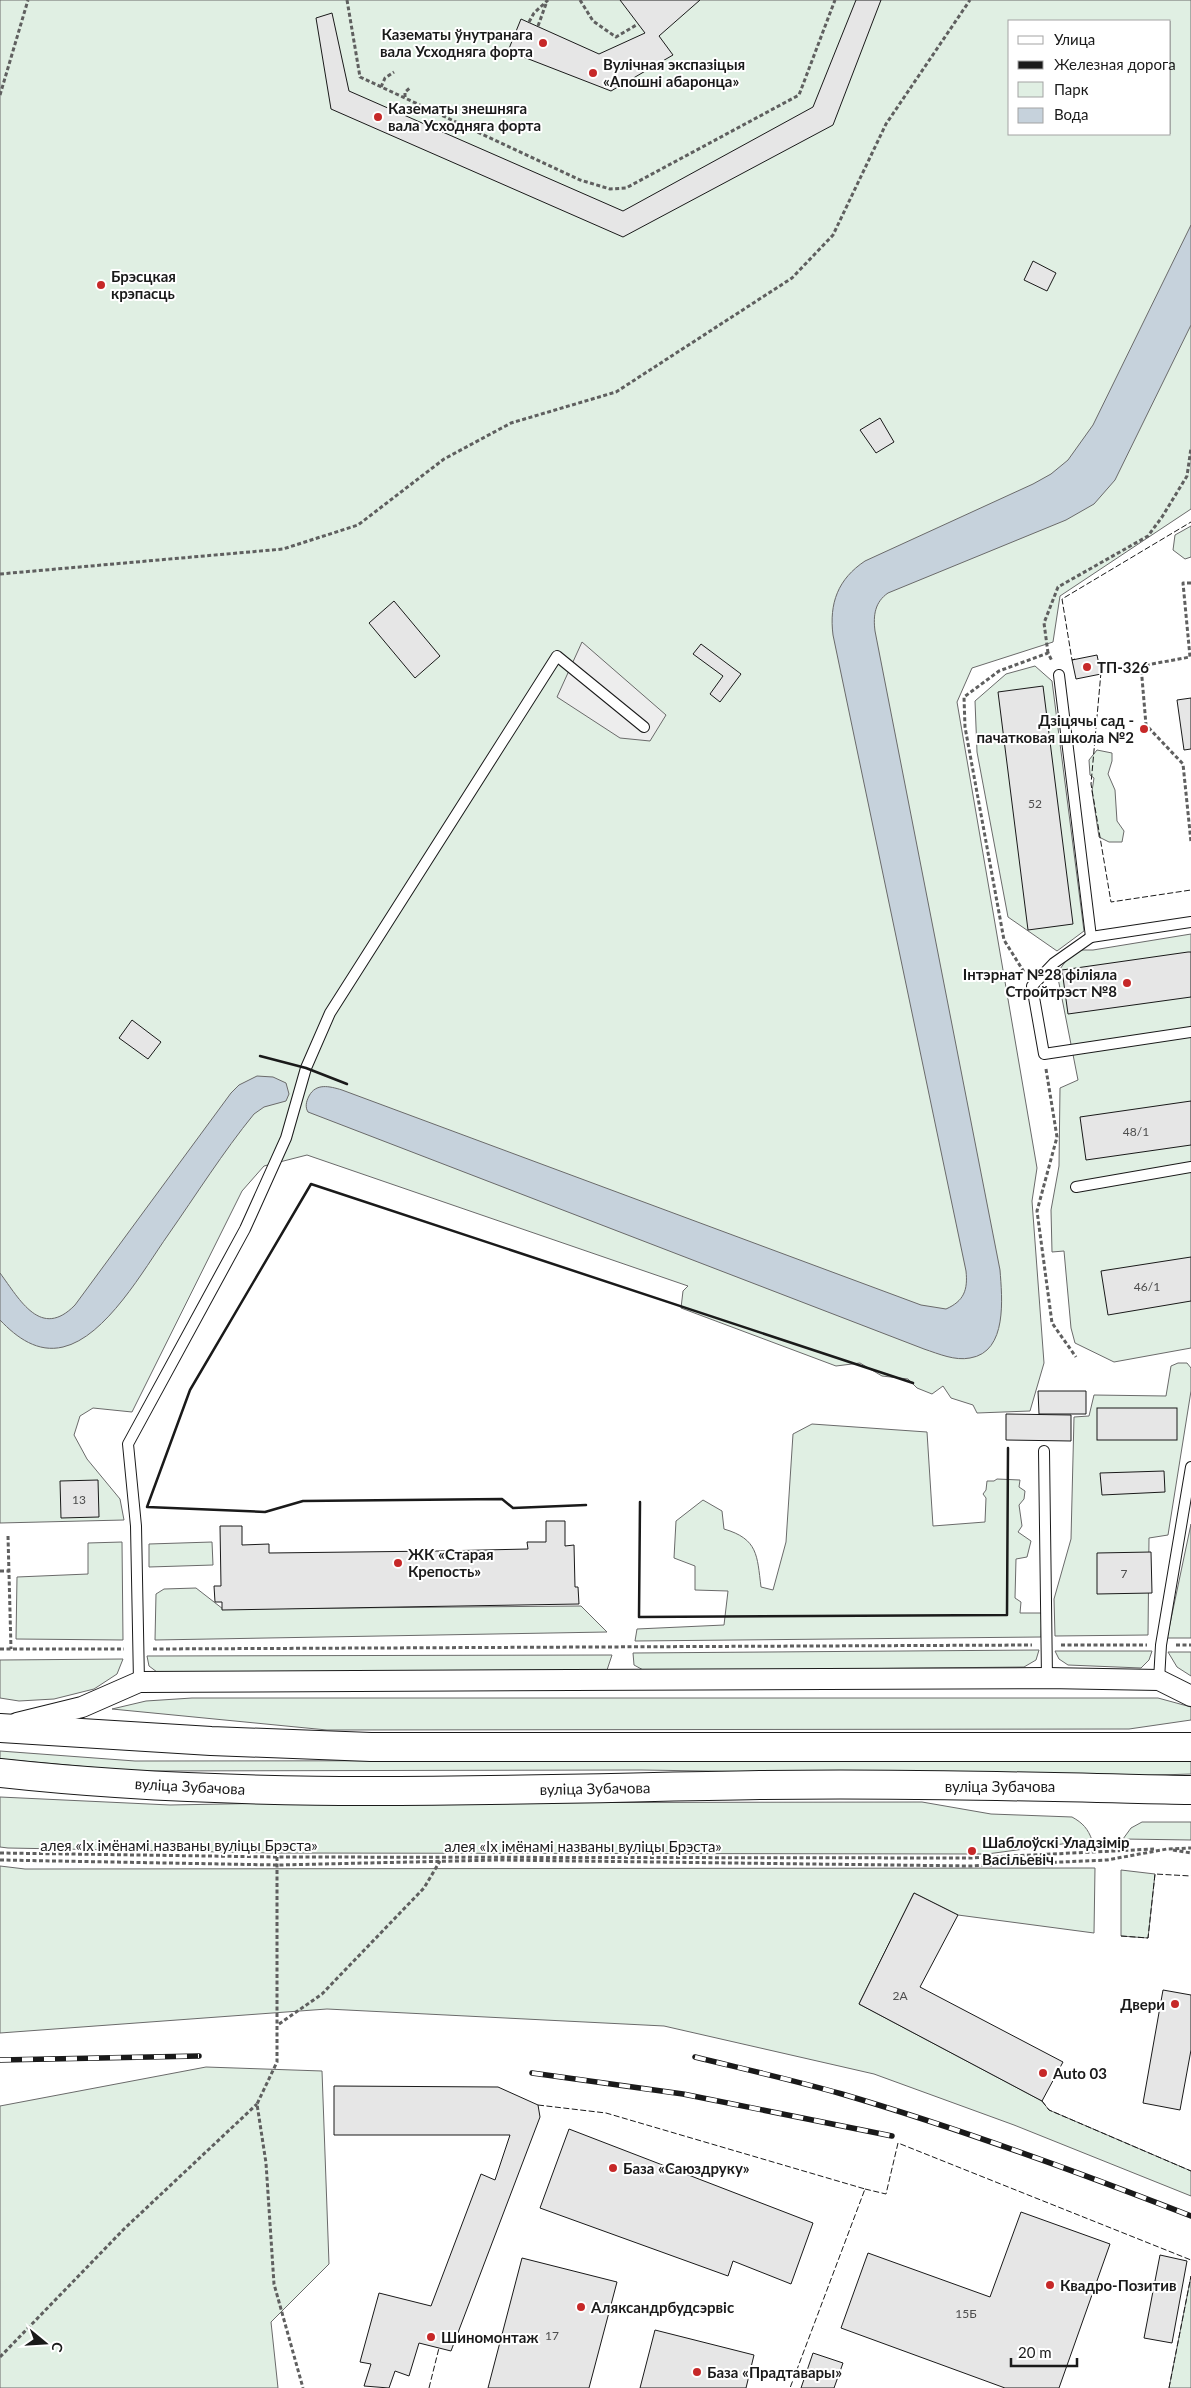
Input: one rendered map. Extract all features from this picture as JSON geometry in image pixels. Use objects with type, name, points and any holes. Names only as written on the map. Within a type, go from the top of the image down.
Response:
[{"type":"highway","points":[[0,1728],[211,1741],[371,1747],[1191,1748]]},
{"type":"highway","name":"вуліца Зубачова","points":[[0,1772],[42,1777],[236,1790],[384,1791],[775,1785],[1078,1786],[1191,1790]]},
{"type":"street","points":[[0,1728],[82,1707],[139,1682],[1048,1678],[1159,1680],[1191,1696]]},
{"type":"lane","points":[[139,1682],[136,1526],[128,1444],[245,1229],[286,1138],[306,1068],[330,1013],[557,656],[644,727]]},
{"type":"lane","points":[[1059,675],[1091,937]]},
{"type":"lane","points":[[1191,922],[1091,937],[1054,963],[1032,986],[1044,1054],[1191,1032]]},
{"type":"lane","points":[[1076,1188],[1191,1167]]},
{"type":"lane","points":[[1044,1451],[1048,1678]]},
{"type":"lane","points":[[1159,1680],[1160,1645],[1187,1510],[1191,1467]]},
{"type":"path","points":[[0,95],[28,0]]},
{"type":"path","points":[[347,0],[360,77],[580,180],[610,189],[626,188],[799,95],[835,0]]},
{"type":"path","points":[[529,22],[534,13],[548,0]]},
{"type":"path","points":[[538,26],[548,0]]},
{"type":"path","points":[[580,0],[593,21],[616,37],[638,24]]},
{"type":"path","points":[[0,574],[283,549],[358,525],[444,459],[511,422],[616,392],[792,278],[833,236],[886,124],[970,0]]},
{"type":"path","points":[[382,87],[385,78],[394,72]]},
{"type":"path","points":[[405,97],[406,92],[411,87]]},
{"type":"path","points":[[1059,675],[1048,653],[1044,623],[1058,586],[1148,536],[1187,476],[1191,448]]},
{"type":"path","points":[[1191,583],[1183,583],[1190,657],[1140,666],[1146,725],[1183,764],[1191,842]]},
{"type":"path","points":[[1032,986],[1004,940],[965,727],[964,697],[999,671],[1048,653]]},
{"type":"path","points":[[1044,1054],[1056,1137],[1037,1210],[1052,1323],[1076,1357]]},
{"type":"path","points":[[8,1536],[11,1649]]},
{"type":"path","points":[[0,1571],[9,1571]]},
{"type":"path","points":[[0,1649],[1191,1645]]},
{"type":"path","points":[[1167,1848],[1191,1853]]},
{"type":"path","points":[[0,1860],[278,1865],[499,1860],[970,1866],[1106,1860],[1167,1848],[1191,1848]]},
{"type":"path","name":"алея «Іх імёнамі названы вуліцы Брэста»","points":[[0,1853],[277,1857],[970,1858],[1167,1848]]},
{"type":"path","points":[[0,2358],[124,2229],[257,2104],[277,2062],[277,1857]]},
{"type":"path","points":[[278,2024],[322,1994],[424,1888],[442,1857]]},
{"type":"path","points":[[257,2104],[266,2163],[274,2284],[303,2388]]},
{"type":"green space","points":[[0,0],[1191,0],[1191,509],[1060,596],[1053,642],[972,668],[957,702],[1037,1168],[1032,1201],[1044,1363],[1030,1411],[977,1413],[973,1405],[951,1398],[943,1386],[932,1394],[917,1388],[908,1379],[882,1376],[860,1363],[836,1366],[681,1308],[683,1291],[688,1286],[307,1155],[264,1166],[242,1191],[132,1412],[93,1408],[80,1416],[74,1435],[87,1459],[120,1499],[124,1520],[0,1523]]},
{"type":"green space","points":[[1191,526],[1191,557],[1185,559],[1173,550],[1175,535]]},
{"type":"green space","points":[[1035,666],[1052,681],[1084,931],[1057,951],[1008,917],[977,752],[975,701],[1006,674]]},
{"type":"green space","points":[[1097,750],[1112,753],[1108,774],[1115,790],[1117,821],[1124,831],[1122,842],[1109,842],[1099,837],[1092,791],[1094,778],[1090,775],[1089,760]]},
{"type":"green space","points":[[1191,934],[1191,1348],[1114,1362],[1075,1343],[1071,1328],[1064,1251],[1052,1252],[1051,1210],[1059,1166],[1060,1088],[1078,1080],[1057,973],[1074,950],[1093,950]]},
{"type":"green space","points":[[1178,1363],[1187,1363],[1191,1368],[1191,1391],[1168,1535],[1149,1538],[1148,1635],[1055,1636],[1054,1599],[1071,1539],[1074,1417],[1089,1416],[1094,1395],[1166,1396],[1171,1366]]},
{"type":"green space","points":[[812,1424],[927,1432],[933,1526],[985,1522],[986,1498],[983,1494],[986,1490],[987,1481],[997,1479],[1020,1480],[1019,1487],[1025,1491],[1024,1499],[1019,1505],[1022,1526],[1018,1532],[1031,1541],[1027,1557],[1016,1559],[1015,1598],[1021,1602],[1020,1613],[1042,1613],[1041,1637],[635,1641],[637,1629],[724,1625],[728,1591],[695,1590],[695,1566],[674,1558],[676,1521],[703,1500],[722,1511],[724,1529],[735,1533],[750,1543],[756,1557],[761,1587],[773,1590],[786,1542],[793,1434]]},
{"type":"green space","points":[[1191,1524],[1191,1638],[1167,1638]]},
{"type":"green space","points":[[122,1542],[123,1640],[16,1639],[17,1577],[88,1574],[88,1543]]},
{"type":"green space","points":[[212,1542],[213,1565],[149,1567],[149,1544]]},
{"type":"green space","points":[[196,1588],[223,1609],[581,1606],[607,1632],[155,1640],[156,1594],[164,1589]]},
{"type":"green space","points":[[1039,1650],[1036,1660],[1024,1667],[645,1671],[634,1665],[633,1653]]},
{"type":"green space","points":[[1055,1651],[1152,1651],[1149,1660],[1141,1668],[1068,1665],[1059,1659]]},
{"type":"green space","points":[[1168,1652],[1191,1652],[1191,1676],[1177,1667]]},
{"type":"green space","points":[[612,1655],[607,1670],[161,1675],[149,1666],[147,1656]]},
{"type":"green space","points":[[123,1659],[117,1674],[94,1689],[54,1699],[19,1701],[0,1698],[0,1660]]},
{"type":"green space","points":[[192,1698],[1158,1698],[1191,1707],[1191,1720],[1129,1729],[327,1730],[112,1709],[146,1701]]},
{"type":"green space","points":[[0,1751],[135,1761],[1191,1760],[1191,1774],[1095,1777],[641,1770],[133,1771],[0,1759]]},
{"type":"green space","points":[[0,1797],[170,1805],[279,1803],[922,1802],[991,1814],[1072,1817],[1085,1827],[1092,1840],[987,1854],[276,1853],[8,1848],[0,1847]]},
{"type":"green space","points":[[1142,1822],[1191,1822],[1191,1840],[1123,1839],[1131,1828]]},
{"type":"green space","points":[[0,1866],[25,1869],[1095,1868],[1094,1933],[958,1915],[914,1893],[859,2004],[1042,2101],[1049,2110],[1191,2171],[1191,2196],[1014,2125],[874,2074],[664,2026],[327,2009],[0,2033]]},
{"type":"green space","points":[[1121,1870],[1155,1874],[1148,1938],[1121,1936]]},
{"type":"green space","points":[[206,2067],[322,2071],[329,2264],[271,2322],[278,2388],[0,2388],[0,2106]]},
{"type":"green space","points":[[1191,2276],[1191,2388],[1169,2388]]},
{"type":"shaded area","points":[[582,642],[666,715],[650,741],[620,738],[557,697]]},
{"type":"water","points":[[1191,225],[1191,325],[1115,480],[1094,504],[1066,520],[888,593],[880,600],[875,614],[875,631],[1000,1270],[1000,1322],[997,1335],[991,1346],[982,1354],[964,1359],[935,1353],[308,1112],[307,1100],[315,1089],[328,1087],[342,1090],[921,1305],[946,1309],[961,1298],[966,1284],[966,1271],[833,635],[834,602],[837,593],[848,576],[865,561],[1033,484],[1051,474],[1068,460],[1093,425]]},
{"type":"water","points":[[257,1076],[273,1077],[286,1083],[289,1094],[286,1101],[264,1107],[254,1114],[221,1158],[136,1283],[109,1316],[79,1341],[54,1348],[45,1348],[28,1342],[13,1333],[0,1320],[0,1273],[24,1304],[32,1312],[42,1317],[52,1319],[63,1315],[75,1305],[231,1093],[239,1085]]},
{"type":"building","name":"Казематы ўнутранага вала Усходняга форта","points":[[620,0],[700,0],[659,36],[673,55],[611,91],[508,51],[521,19],[599,54],[645,33]]},
{"type":"building","name":"Казематы знешняга вала Усходняга форта","points":[[856,0],[881,0],[833,125],[623,237],[331,109],[316,18],[332,13],[349,91],[623,211],[813,107]]},
{"type":"building","points":[[1033,261],[1056,273],[1047,291],[1024,280]]},
{"type":"building","points":[[880,418],[894,442],[876,453],[860,430]]},
{"type":"building","points":[[394,601],[440,656],[415,678],[369,623]]},
{"type":"building","points":[[701,644],[741,674],[720,702],[710,694],[723,676],[693,654]]},
{"type":"building","name":"ТП-326","points":[[1097,655],[1101,674],[1076,679],[1072,660]]},
{"type":"building","points":[[1043,686],[1073,924],[1028,930],[998,692]]},
{"type":"building","points":[[1191,698],[1191,749],[1184,750],[1177,700]]},
{"type":"building","name":"Інтэрнат №28 фiлiяла Стройтрэст №8","points":[[1191,952],[1191,997],[1068,1014],[1062,970]]},
{"type":"building","points":[[132,1020],[161,1042],[148,1059],[119,1038]]},
{"type":"building","points":[[1191,1101],[1191,1145],[1086,1160],[1080,1117]]},
{"type":"building","points":[[1191,1257],[1191,1301],[1108,1315],[1101,1271]]},
{"type":"building","points":[[1038,1391],[1086,1391],[1086,1414],[1039,1414]]},
{"type":"building","points":[[1097,1408],[1177,1408],[1177,1440],[1097,1440]]},
{"type":"building","points":[[1006,1414],[1071,1415],[1071,1441],[1006,1440]]},
{"type":"building","points":[[1164,1471],[1165,1492],[1102,1495],[1100,1473]]},
{"type":"building","points":[[98,1480],[99,1517],[61,1518],[60,1481]]},
{"type":"building","name":"ЖК «Старая Крепость»","points":[[546,1521],[565,1521],[565,1546],[574,1545],[575,1587],[578,1587],[579,1604],[222,1610],[222,1602],[215,1602],[214,1586],[221,1586],[220,1526],[242,1526],[242,1545],[269,1544],[269,1553],[439,1551],[528,1549],[527,1542],[546,1542]]},
{"type":"building","points":[[1151,1552],[1152,1593],[1097,1594],[1097,1553]]},
{"type":"building","points":[[914,1893],[958,1915],[920,1987],[1063,2062],[1042,2101],[859,2004]]},
{"type":"building","points":[[1163,1990],[1191,1995],[1191,2050],[1180,2110],[1143,2103]]},
{"type":"building","points":[[334,2086],[498,2087],[538,2105],[540,2117],[451,2351],[419,2343],[409,2376],[395,2371],[389,2388],[364,2386],[371,2364],[360,2362],[379,2293],[431,2306],[481,2174],[495,2180],[510,2135],[334,2135]]},
{"type":"building","name":"База «Саюздруку»","points":[[569,2129],[813,2223],[791,2284],[733,2261],[728,2276],[540,2208]]},
{"type":"building","points":[[1021,2212],[1110,2244],[1059,2388],[1005,2388],[841,2328],[868,2253],[990,2297]]},
{"type":"building","points":[[1160,2255],[1187,2261],[1172,2343],[1144,2338]]},
{"type":"building","points":[[522,2258],[617,2282],[589,2388],[488,2388]]},
{"type":"building","name":"База «Прадтавары»","points":[[655,2330],[754,2355],[746,2388],[640,2388]]},
{"type":"building","points":[[813,2353],[843,2363],[834,2388],[801,2388]]},
{"type":"railway","points":[[0,2060],[199,2056]]},
{"type":"railway","points":[[695,2057],[824,2089],[930,2121],[1062,2167],[1191,2216]]},
{"type":"railway","points":[[532,2073],[683,2094],[892,2136]]},
{"type":"fence","points":[[1075,659],[1072,660],[1062,599],[1191,522]]},
{"type":"fence","points":[[1101,672],[1091,784],[1111,902],[1191,890]]},
{"type":"fence","points":[[1121,1936],[1148,1938],[1155,1874],[1191,1876]]},
{"type":"fence","points":[[1042,2101],[1049,2110],[1191,2171]]},
{"type":"fence","points":[[538,2105],[606,2113],[865,2189],[790,2388]]},
{"type":"fence","points":[[865,2189],[886,2194],[898,2143],[1191,2260]]},
{"type":"fence","points":[[1169,2388],[1191,2276]]},
{"type":"fence","points":[[429,2388],[439,2348]]},
{"type":"wall","points":[[260,1056],[306,1068],[347,1084]]},
{"type":"wall","points":[[586,1505],[513,1508],[502,1499],[303,1501],[265,1512],[147,1507],[190,1390],[311,1184],[913,1383]]},
{"type":"wall","points":[[640,1502],[639,1617],[1007,1615],[1008,1448]]},
{"type":"place","name":"Казематы ўнутранага вала Усходняга форта","points":[[543,43]]},
{"type":"place","name":"Вулічная экспазіцыя «Апошні абаронца»","points":[[593,73]]},
{"type":"place","name":"Казематы знешняга вала Усходняга форта","points":[[378,117]]},
{"type":"place","name":"Брэсцкая крэпасць","points":[[101,285]]},
{"type":"place","name":"ТП-326","points":[[1087,667]]},
{"type":"place","name":"Дзіцячы сад - пачатковая школа №2","points":[[1144,729]]},
{"type":"place","name":"Інтэрнат №28 фiлiяла Стройтрэст №8","points":[[1127,983]]},
{"type":"place","name":"ЖК «Старая Крепость»","points":[[398,1563]]},
{"type":"place","name":"Шаблоўскі Уладзімір Васільевіч","points":[[972,1851]]},
{"type":"place","name":"Двери","points":[[1175,2004]]},
{"type":"place","name":"Auto 03","points":[[1043,2073]]},
{"type":"place","name":"База «Саюздруку»","points":[[613,2168]]},
{"type":"place","name":"Квадро-Позитив","points":[[1050,2285]]},
{"type":"place","name":"Аляксандрбудсэрвіс","points":[[581,2307]]},
{"type":"place","name":"Шиномонтаж","points":[[431,2337]]},
{"type":"place","name":"База «Прадтавары»","points":[[697,2372]]}]
